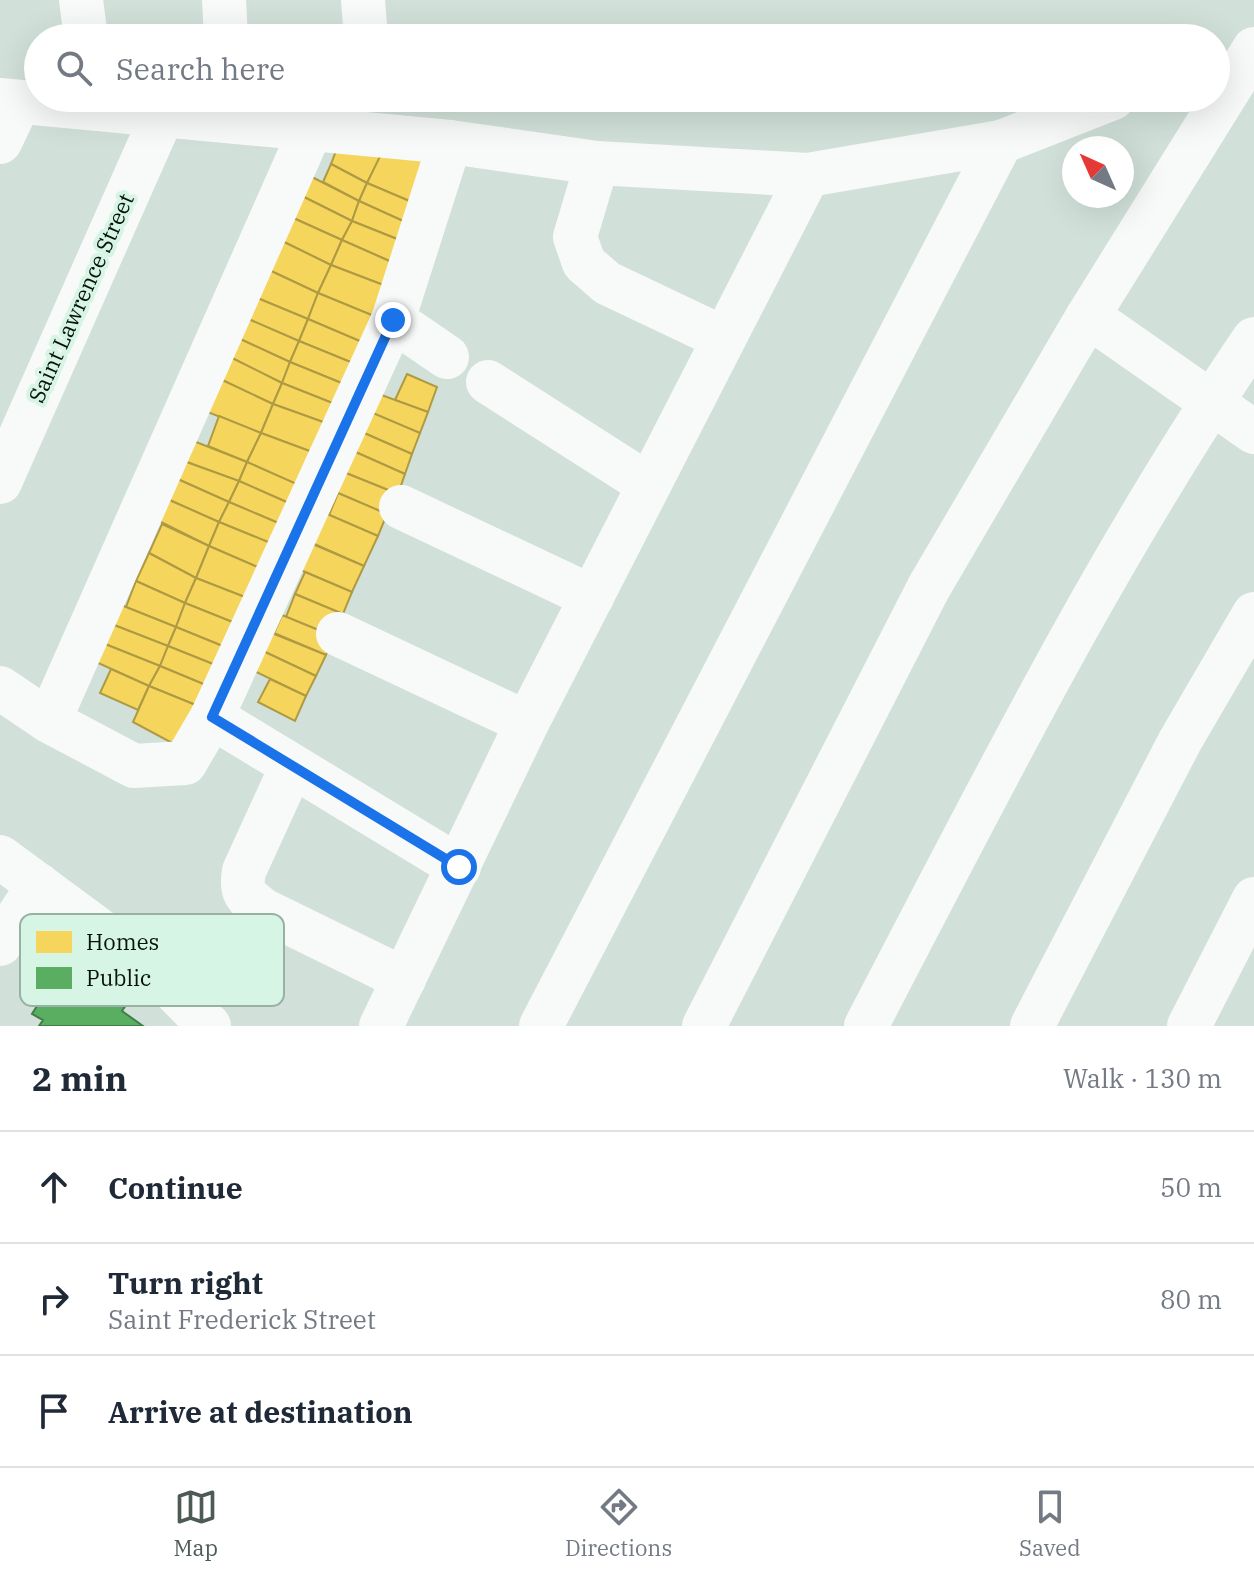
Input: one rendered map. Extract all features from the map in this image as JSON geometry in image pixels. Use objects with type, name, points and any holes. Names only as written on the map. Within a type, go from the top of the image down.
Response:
[{"type":"street","points":[[81,0],[84,24]]},
{"type":"street","points":[[224,0],[225,24]]},
{"type":"street","points":[[363,0],[365,24]]},
{"type":"street","points":[[1230,42],[1254,26]]},
{"type":"street","points":[[1230,88],[1254,49]]},
{"type":"street","points":[[0,142],[9,101]]},
{"type":"street","points":[[150,112],[189,112]]},
{"type":"street","points":[[241,112],[311,129],[371,116],[450,142],[597,163],[808,175],[1001,142],[1077,112]]},
{"type":"street","points":[[704,1026],[929,587],[1088,316],[1215,112]]},
{"type":"street","name":"Saint Lawrence Street","points":[[0,482],[163,114]]},
{"type":"street","points":[[49,721],[311,129]]},
{"type":"street","points":[[0,688],[49,721],[134,766],[185,763],[212,717],[393,320],[450,142]]},
{"type":"street","points":[[541,1026],[1001,142]]},
{"type":"street","points":[[597,163],[575,237],[584,263],[607,283],[723,338]]},
{"type":"street","points":[[381,1026],[527,723],[808,175]]},
{"type":"street","points":[[1088,316],[1254,432]]},
{"type":"street","points":[[393,320],[447,357]]},
{"type":"street","points":[[866,1026],[1054,667],[1211,402],[1254,339]]},
{"type":"street","points":[[488,382],[649,485]]},
{"type":"street","points":[[401,507],[592,597]]},
{"type":"street","points":[[1032,1026],[1180,741],[1254,614]]},
{"type":"street","points":[[338,634],[527,723]]},
{"type":"street","points":[[212,717],[459,867]]},
{"type":"street","points":[[271,914],[247,898],[241,884],[244,871],[292,766]]},
{"type":"street","points":[[0,857],[78,914]]},
{"type":"street","points":[[0,944],[39,885]]},
{"type":"street","points":[[1189,1026],[1254,899]]},
{"type":"street","points":[[284,920],[404,979]]},
{"type":"street","points":[[189,1006],[209,1026]]},
{"type":"building: Homes","points":[[341,138],[383,152],[367,183],[331,164]]},
{"type":"building: Homes","points":[[385,146],[439,166],[419,205],[367,183]]},
{"type":"building: Homes","points":[[331,164],[367,183],[359,201],[323,182]]},
{"type":"building: Homes","points":[[308,175],[359,201],[352,221],[298,194]]},
{"type":"building: Homes","points":[[367,183],[419,205],[412,225],[359,201]]},
{"type":"building: Homes","points":[[298,194],[352,221],[342,240],[289,216]]},
{"type":"building: Homes","points":[[359,201],[412,225],[405,242],[352,221]]},
{"type":"building: Homes","points":[[291,217],[342,240],[331,265],[282,241]]},
{"type":"building: Homes","points":[[352,221],[407,243],[399,265],[342,240]]},
{"type":"building: Homes","points":[[342,240],[396,264],[386,286],[331,265]]},
{"type":"building: Homes","points":[[282,241],[331,265],[318,293],[269,270]]},
{"type":"building: Homes","points":[[331,265],[386,286],[374,316],[318,293]]},
{"type":"building: Homes","points":[[269,270],[318,293],[308,319],[257,298]]},
{"type":"building: Homes","points":[[318,293],[374,316],[362,342],[308,319]]},
{"type":"building: Homes","points":[[255,297],[308,319],[299,341],[246,318]]},
{"type":"building: Homes","points":[[246,318],[299,341],[290,362],[238,338]]},
{"type":"building: Homes","points":[[308,319],[362,342],[353,363],[299,341]]},
{"type":"building: Homes","points":[[238,338],[290,362],[282,383],[230,357]]},
{"type":"building: Homes","points":[[299,341],[353,363],[344,384],[290,362]]},
{"type":"building: Homes","points":[[230,357],[282,383],[273,404],[220,379]]},
{"type":"building: Homes","points":[[290,362],[344,384],[335,404],[282,383]]},
{"type":"building: Homes","points":[[407,374],[437,387],[428,412],[395,400]]},
{"type":"building: Homes","points":[[220,379],[273,404],[261,433],[205,411]]},
{"type":"building: Homes","points":[[282,383],[335,404],[326,423],[273,404]]},
{"type":"building: Homes","points":[[376,393],[428,412],[420,433],[368,412]]},
{"type":"building: Homes","points":[[273,404],[326,423],[315,453],[261,433]]},
{"type":"building: Homes","points":[[373,413],[420,433],[412,454],[364,433]]},
{"type":"building: Homes","points":[[219,416],[261,433],[247,462],[208,446]]},
{"type":"building: Homes","points":[[261,433],[315,453],[302,487],[247,462]]},
{"type":"building: Homes","points":[[364,433],[412,454],[405,474],[351,450]]},
{"type":"building: Homes","points":[[191,440],[247,462],[239,481],[181,460]]},
{"type":"building: Homes","points":[[351,450],[405,474],[398,494],[341,471]]},
{"type":"building: Homes","points":[[181,460],[239,481],[229,502],[173,477]]},
{"type":"building: Homes","points":[[247,462],[299,485],[291,504],[239,481]]},
{"type":"building: Homes","points":[[341,471],[398,494],[387,514],[331,490]]},
{"type":"building: Homes","points":[[173,477],[229,502],[219,522],[163,497]]},
{"type":"building: Homes","points":[[239,481],[291,504],[283,525],[229,502]]},
{"type":"building: Homes","points":[[338,493],[387,514],[378,536],[329,515]]},
{"type":"building: Homes","points":[[167,499],[219,522],[209,546],[157,520]]},
{"type":"building: Homes","points":[[229,502],[283,525],[273,544],[219,522]]},
{"type":"building: Homes","points":[[325,513],[378,536],[364,566],[312,543]]},
{"type":"building: Homes","points":[[219,522],[273,544],[262,569],[209,546]]},
{"type":"building: Homes","points":[[162,524],[209,546],[196,578],[149,553]]},
{"type":"building: Homes","points":[[308,542],[364,566],[352,592],[296,568]]},
{"type":"building: Homes","points":[[209,546],[262,569],[250,599],[196,578]]},
{"type":"building: Homes","points":[[149,553],[196,578],[185,603],[136,581]]},
{"type":"building: Homes","points":[[305,572],[352,592],[343,614],[295,594]]},
{"type":"building: Homes","points":[[196,578],[250,599],[240,625],[185,603]]},
{"type":"building: Homes","points":[[136,581],[185,603],[176,627],[126,607]]},
{"type":"building: Homes","points":[[295,594],[343,614],[333,636],[286,617]]},
{"type":"building: Homes","points":[[185,603],[240,625],[230,649],[176,627]]},
{"type":"building: Homes","points":[[121,605],[176,627],[168,646],[114,625]]},
{"type":"building: Homes","points":[[282,615],[333,636],[326,655],[274,633]]},
{"type":"building: Homes","points":[[114,625],[168,646],[160,666],[105,644]]},
{"type":"building: Homes","points":[[176,627],[230,649],[223,668],[168,646]]},
{"type":"building: Homes","points":[[272,633],[326,655],[316,676],[263,651]]},
{"type":"building: Homes","points":[[105,644],[160,666],[149,686],[96,662]]},
{"type":"building: Homes","points":[[168,646],[223,668],[213,688],[160,666]]},
{"type":"building: Homes","points":[[263,651],[316,676],[306,696],[254,671]]},
{"type":"building: Homes","points":[[160,666],[213,688],[203,708],[149,686]]},
{"type":"building: Homes","points":[[111,669],[149,686],[138,710],[100,693]]},
{"type":"building: Homes","points":[[270,679],[306,696],[295,721],[258,702]]},
{"type":"building: Homes","points":[[149,686],[203,708],[174,744],[133,722]]},
{"type":"building: Public","points":[[37,1006],[125,1006],[122,1011],[143,1026],[39,1026],[43,1020],[32,1014]]},
{"type":"route","points":[[393,320],[212,717],[459,867]]}]
